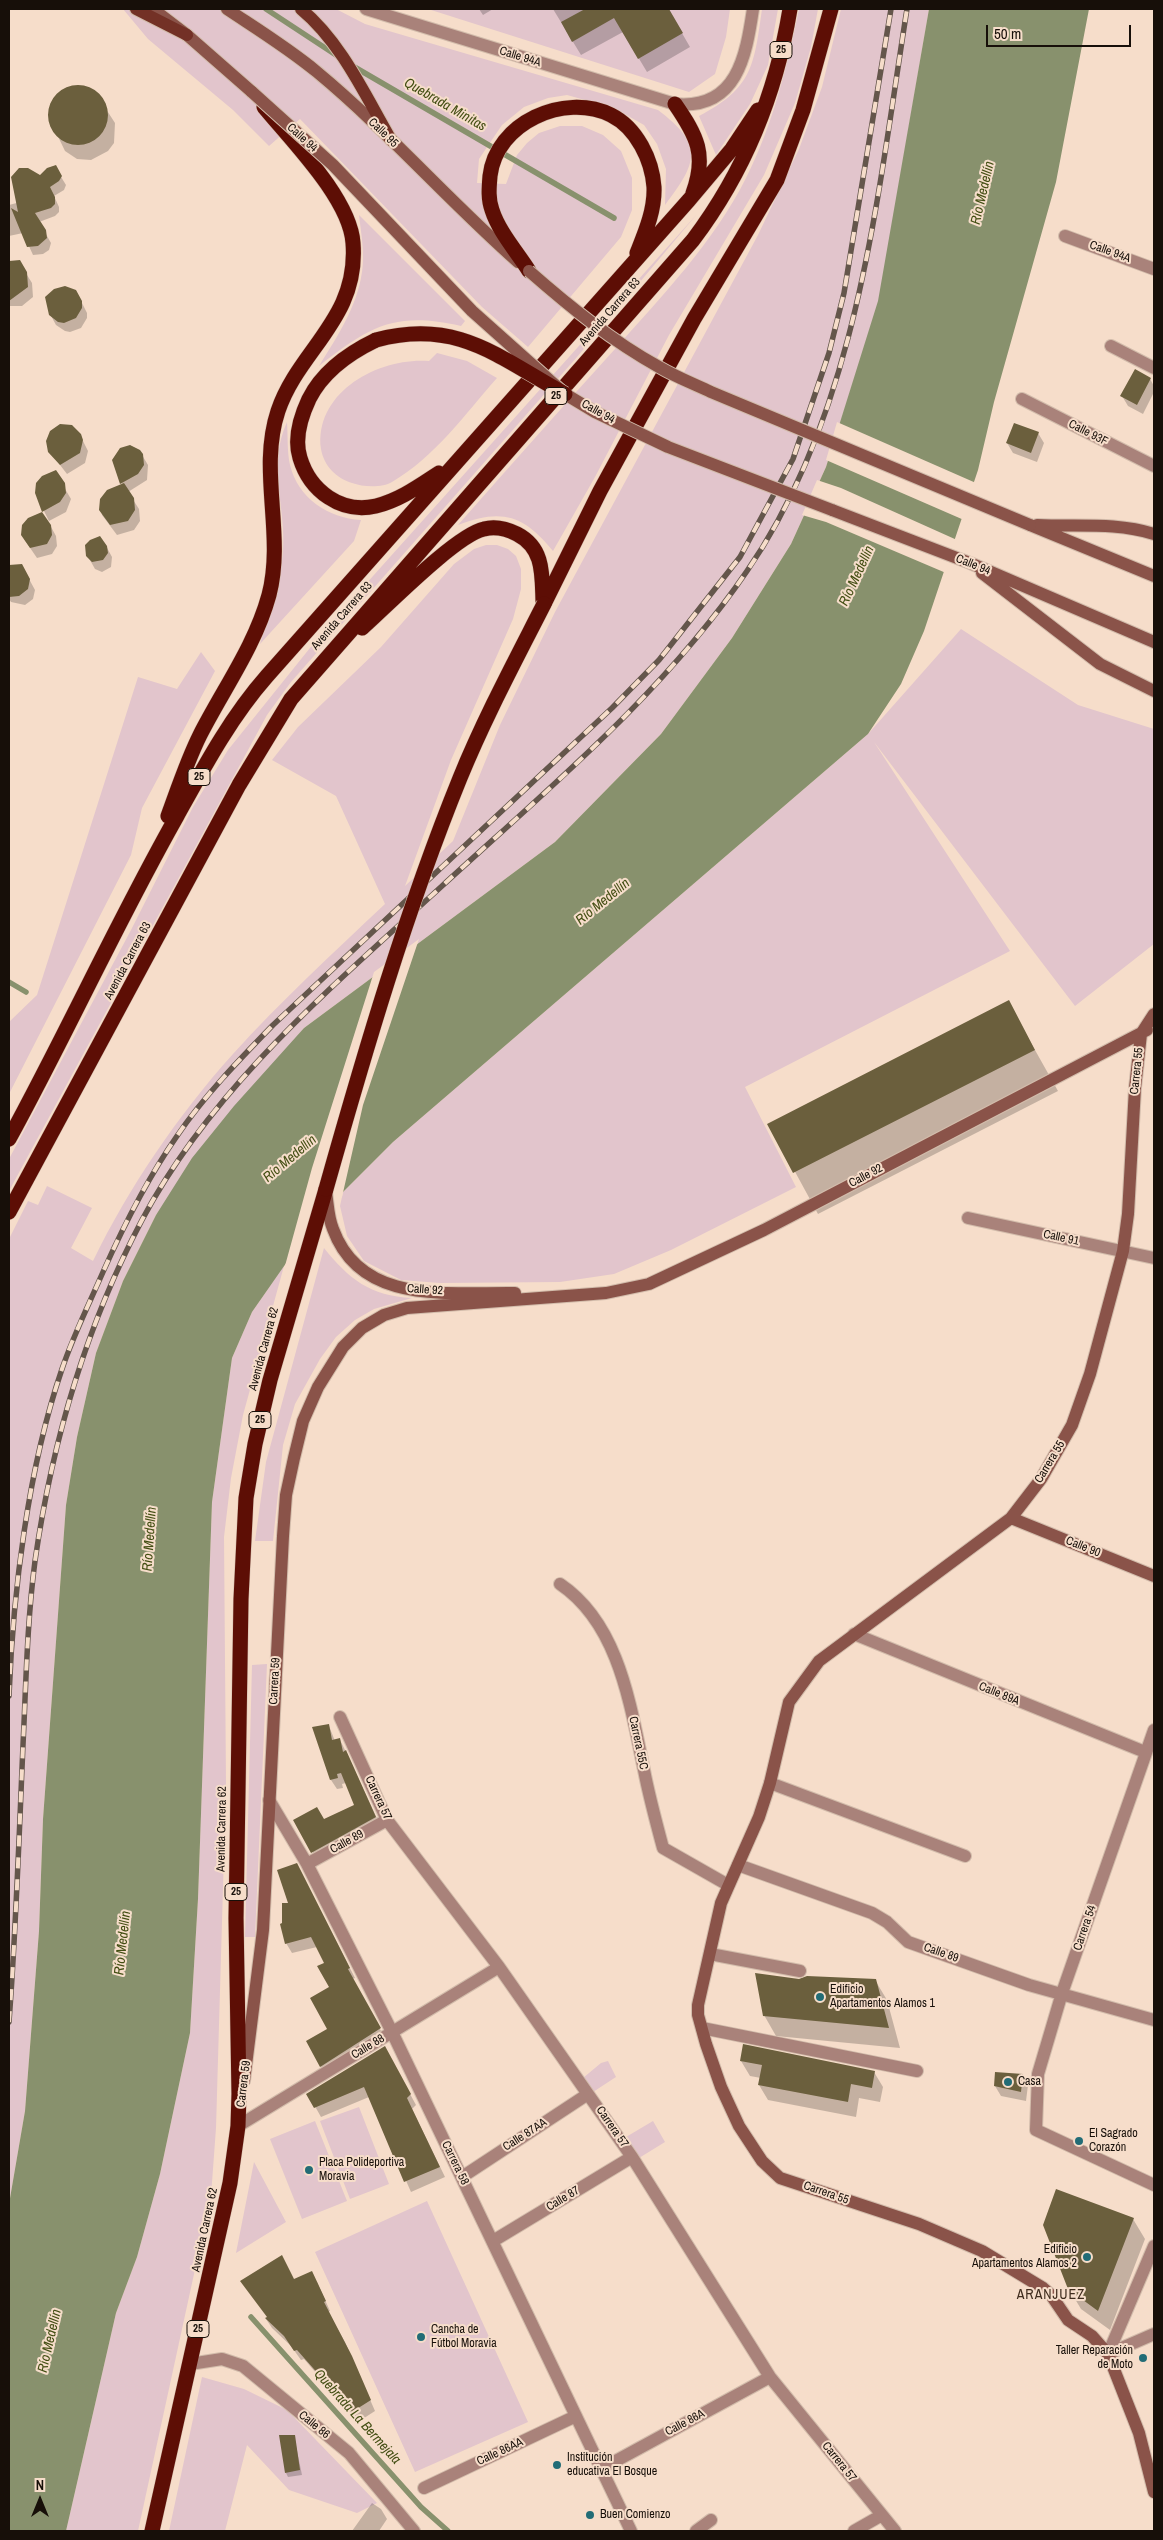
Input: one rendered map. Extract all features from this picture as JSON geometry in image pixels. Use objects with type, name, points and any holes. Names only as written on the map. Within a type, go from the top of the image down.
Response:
[{"type":"highway","name":"Avenida Carrera 63","points":[[9,1212],[254,760],[281,714],[307,678],[693,240],[726,193],[754,139],[770,91],[790,9]]},
{"type":"highway","name":"25","points":[[326,1189],[380,1007],[440,829],[481,730],[600,491],[694,319],[777,180],[800,118],[831,9]]},
{"type":"highway","name":"Avenida Carrera 63","points":[[9,1139],[148,867],[213,752],[254,691],[689,200],[732,149],[770,91]]},
{"type":"highway","points":[[148,867],[200,735],[250,648],[260,623],[269,593],[275,554],[270,469],[271,442],[278,412],[291,384],[338,315],[348,288],[354,262],[354,242],[350,223],[329,187],[252,92]]},
{"type":"highway","points":[[675,104],[696,135],[700,150],[698,180],[689,200]]},
{"type":"highway","points":[[529,272],[499,226],[492,210],[488,193],[491,166],[500,148],[530,118],[556,109],[587,109],[611,115],[632,132],[647,156],[654,187],[652,208],[634,261]]},
{"type":"highway","points":[[457,461],[407,494],[374,506],[342,505],[322,493],[310,478],[300,458],[298,438],[302,417],[309,398],[322,378],[341,360],[376,340],[415,332],[456,336],[475,344],[565,394]]},
{"type":"highway","points":[[307,678],[444,554],[464,538],[483,529],[495,527],[515,533],[533,545],[540,557],[544,604]]},
{"type":"highway","name":"Avenida Carrera 62","points":[[152,2531],[230,2183],[238,2126],[236,1918],[246,1498],[255,1444],[287,1319],[326,1189]]},
{"type":"main road","points":[[136,9],[187,35]]},
{"type":"main road","name":"Calle 94","points":[[153,9],[187,35],[333,165],[472,311],[565,394],[595,412],[668,447],[970,563],[1154,642]]},
{"type":"main road","name":"Calle 95","points":[[226,9],[280,43],[318,72],[391,140],[472,221],[529,272]]},
{"type":"main road","points":[[301,9],[336,48],[391,140]]},
{"type":"main road","points":[[529,272],[615,340],[660,368],[711,392],[1154,576]]},
{"type":"main road","points":[[1030,524],[1104,524],[1137,529],[1154,534]]},
{"type":"main road","points":[[970,563],[1055,632],[1100,664],[1154,691]]},
{"type":"main road","name":"Calle 92","points":[[1141,1034],[1154,1014]]},
{"type":"main road","name":"Calle 92","points":[[431,1305],[482,1303],[584,1294],[628,1289],[649,1284],[764,1230],[1141,1034],[1154,1025]]},
{"type":"main road","name":"Carrera 55","points":[[1141,1034],[1135,1088],[1128,1214],[1123,1251],[1090,1374],[1072,1425],[1041,1479],[1011,1518],[819,1662],[789,1702],[770,1783],[759,1817],[721,1903],[698,2005],[698,2015],[721,2087],[739,2126],[762,2161],[780,2178],[919,2224],[982,2251],[1043,2288],[1051,2295],[1068,2320],[1092,2336],[1108,2354],[1149,2458],[1154,2492]]},
{"type":"main road","name":"Calle 92","points":[[326,1189],[332,1228],[339,1244],[360,1269],[390,1286],[405,1290],[440,1292],[584,1294]]},
{"type":"main road","name":"Carrera 59","points":[[238,2126],[263,1930],[286,1495],[303,1421],[329,1367],[343,1347],[362,1328],[384,1315],[407,1308],[431,1305]]},
{"type":"main road","name":"Calle 90","points":[[1011,1518],[1154,1576]]},
{"type":"street","name":"Calle 94A","points":[[366,9],[675,104],[694,105],[708,101],[732,82],[742,65],[753,9]]},
{"type":"street","name":"Calle 94A","points":[[1065,236],[1154,269]]},
{"type":"street","points":[[1111,346],[1154,368]]},
{"type":"street","name":"Calle 93F","points":[[1022,399],[1154,466]]},
{"type":"street","name":"Calle 91","points":[[968,1218],[1154,1258]]},
{"type":"street","name":"Carrera 55C","points":[[560,1584],[576,1594],[604,1632],[626,1685],[650,1799],[663,1848],[728,1885]]},
{"type":"street","name":"Calle 89A","points":[[854,1634],[1145,1752]]},
{"type":"street","name":"Carrera 57","points":[[340,1717],[387,1820],[499,1967],[632,2157],[770,2377],[895,2531]]},
{"type":"street","name":"Carrera 54","points":[[1154,1730],[1062,1993],[1038,2074],[1036,2130],[1154,2185]]},
{"type":"street","points":[[770,1783],[964,1856]]},
{"type":"street","name":"Carrera 58","points":[[269,1800],[307,1864],[392,2032],[632,2531]]},
{"type":"street","name":"Calle 89","points":[[307,1864],[387,1820]]},
{"type":"street","name":"Calle 89","points":[[738,1865],[872,1913],[887,1922],[908,1942],[1029,1985],[1154,2020]]},
{"type":"street","points":[[710,1954],[800,1972]]},
{"type":"street","name":"Calle 88","points":[[238,2126],[499,1967]]},
{"type":"street","points":[[702,2028],[917,2071]]},
{"type":"street","name":"Calle 87AA","points":[[462,2176],[588,2094]]},
{"type":"street","name":"Calle 87","points":[[493,2241],[632,2157]]},
{"type":"street","points":[[1108,2354],[1154,2246]]},
{"type":"street","points":[[1108,2354],[1154,2334]]},
{"type":"street","name":"Calle 86","points":[[190,2364],[222,2359],[243,2366],[349,2453],[414,2531]]},
{"type":"street","name":"Calle 86A","points":[[601,2469],[770,2377]]},
{"type":"street","name":"Calle 86AA","points":[[424,2488],[576,2416]]},
{"type":"street","points":[[854,2531],[882,2515]]},
{"type":"street","points":[[696,2531],[711,2520]]},
{"type":"shaded area","points":[[123,9],[336,9],[365,24],[658,110],[673,122],[689,144],[691,154],[689,165],[684,177],[665,205],[666,169],[657,144],[644,125],[614,108],[567,95],[548,98],[524,107],[502,125],[479,159],[477,183],[506,184],[517,155],[527,143],[539,133],[560,126],[582,126],[603,135],[621,151],[632,178],[632,210],[621,237],[528,347],[482,307],[300,119],[269,146],[233,110],[148,39]]},
{"type":"shaded area","points":[[428,9],[730,9],[726,37],[715,74],[689,92]]},
{"type":"shaded area","points":[[762,9],[778,9],[768,65],[750,104],[716,155],[699,116],[717,106],[741,85],[753,60]]},
{"type":"shaded area","points":[[799,9],[818,9],[811,47],[795,103],[764,175],[669,335],[595,477],[553,551],[532,529],[522,522],[511,518],[500,516],[487,517],[458,525],[669,288],[719,224],[746,178],[764,137],[784,74]]},
{"type":"shaded area","points":[[841,9],[929,9],[879,301],[826,467],[791,544],[732,638],[661,734],[555,842],[304,1028],[156,1215],[123,1281],[96,1353],[77,1437],[66,1505],[43,1819],[39,1931],[25,2111],[9,2204],[9,1239],[28,1201],[38,1205],[47,1186],[92,1208],[71,1248],[93,1261],[122,1206],[139,1179],[174,1127],[213,1077],[288,996],[385,904],[336,796],[272,760],[298,727],[381,647],[454,564],[474,549],[486,545],[497,545],[508,549],[516,556],[521,569],[521,589],[513,619],[451,760],[405,886],[453,841],[500,725],[555,612],[758,235],[799,149],[822,87]]},
{"type":"shaded area","points":[[697,214],[577,357],[291,682],[267,715],[9,1191],[9,1159],[131,930],[193,807],[228,750],[322,633]]},
{"type":"shaded area","points":[[359,215],[465,321],[461,326],[418,320],[384,325],[353,341],[319,366],[333,344],[356,297],[363,258]]},
{"type":"shaded area","points":[[437,353],[467,361],[497,378],[436,448],[408,472],[392,482],[378,486],[361,485],[346,481],[336,475],[325,461],[321,449],[322,429],[328,411],[339,395],[354,382],[371,372],[390,365],[410,361],[429,361]]},
{"type":"shaded area","points":[[287,422],[290,465],[300,487],[316,504],[326,510],[337,515],[361,520],[354,541],[260,644],[282,563],[283,534],[278,454]]},
{"type":"shaded area","points":[[961,629],[1078,705],[1154,729],[1154,944],[1075,1006],[874,742],[1010,951],[745,1087],[796,1187],[671,1250],[614,1274],[560,1282],[440,1283],[401,1280],[364,1261],[347,1236],[340,1206],[343,1192],[393,1142],[868,734]]},
{"type":"shaded area","points":[[201,652],[215,671],[142,808],[131,855],[9,1094],[9,1022],[37,995],[138,677],[177,689]]},
{"type":"shaded area","points":[[324,1248],[342,1269],[362,1284],[384,1294],[412,1298],[374,1309],[355,1320],[336,1337],[320,1359],[295,1404],[283,1445],[273,1541],[255,1541],[266,1462]]},
{"type":"shaded area","points":[[284,1266],[243,1415],[231,1478],[224,1537],[226,1784],[216,2128],[211,2196],[138,2531],[66,2531],[116,2313],[137,2257],[160,2174],[190,2033],[198,1899],[212,1502],[232,1358],[252,1312]]},
{"type":"shaded area","points":[[267,1664],[255,1937],[245,1937],[252,1665]]},
{"type":"shaded area","points":[[608,2061],[616,2077],[593,2092],[583,2078],[601,2063]]},
{"type":"shaded area","name":"Placa Polideportiva Moravia","points":[[359,2107],[389,2184],[350,2199],[320,2121]]},
{"type":"shaded area","name":"Placa Polideportiva Moravia","points":[[315,2121],[347,2201],[302,2219],[270,2139]]},
{"type":"shaded area","points":[[653,2121],[665,2142],[639,2158],[626,2137]]},
{"type":"shaded area","points":[[254,2162],[286,2222],[236,2253]]},
{"type":"shaded area","name":"Cancha de Fútbol Moravia","points":[[427,2201],[528,2422],[415,2472],[315,2252]]},
{"type":"shaded area","points":[[202,2377],[244,2389],[287,2410],[377,2503],[357,2513],[289,2490],[247,2445],[225,2531],[169,2531]]},
{"type":"water","name":"Río Medellín","points":[[929,9],[1089,9],[1056,182],[994,402],[978,470],[924,631],[901,684],[868,734],[393,1142],[331,1204],[252,1312],[232,1358],[212,1502],[198,1899],[190,2033],[160,2174],[137,2257],[116,2313],[66,2531],[9,2531],[9,2204],[25,2111],[39,1931],[43,1819],[66,1505],[77,1437],[96,1353],[123,1281],[156,1215],[192,1158],[234,1106],[304,1028],[555,842],[661,734],[732,638],[791,544],[826,467],[878,301]]},
{"type":"pier","points":[[837,422],[976,483],[964,520],[826,460]]},
{"type":"pier","points":[[817,480],[841,488],[957,540],[946,573],[826,522],[802,515]]},
{"type":"pier","points":[[419,939],[363,1105],[342,1197],[283,1273],[312,1168],[374,972]]},
{"type":"building","points":[[585,9],[669,9],[683,33],[638,59],[614,18],[572,42],[561,22]]},
{"type":"building","points":[[72,85],[84,85],[95,90],[103,98],[108,109],[106,127],[95,140],[84,145],[72,145],[61,140],[53,132],[48,121],[48,109],[53,98],[61,90]]},
{"type":"building","points":[[56,165],[62,176],[59,181],[50,187],[55,197],[55,204],[51,208],[35,213],[46,230],[47,238],[38,246],[27,247],[11,208],[18,212],[11,177],[19,168],[28,168],[40,175],[47,168]]},
{"type":"building","points":[[20,260],[27,272],[28,287],[9,301],[9,261]]},
{"type":"building","points":[[65,286],[76,290],[82,301],[82,308],[76,318],[64,323],[58,322],[49,315],[45,297],[54,289]]},
{"type":"building","points":[[1135,369],[1151,378],[1137,405],[1120,396]]},
{"type":"building","points":[[1014,423],[1039,432],[1031,453],[1006,443]]},
{"type":"building","points":[[60,424],[72,425],[81,434],[83,440],[80,453],[60,465],[48,452],[46,441],[50,431]]},
{"type":"building","points":[[130,445],[140,450],[143,454],[144,465],[138,474],[120,484],[112,460],[120,448]]},
{"type":"building","points":[[56,470],[65,483],[66,493],[60,502],[42,512],[35,493],[36,483],[42,476]]},
{"type":"building","points":[[124,483],[134,498],[135,510],[128,521],[110,525],[99,510],[100,499],[107,490]]},
{"type":"building","points":[[42,512],[51,525],[52,535],[47,544],[30,548],[21,535],[22,525],[28,518]]},
{"type":"building","points":[[100,536],[107,546],[108,553],[103,560],[92,562],[86,556],[85,545],[90,540]]},
{"type":"building","points":[[22,564],[30,579],[28,589],[19,596],[9,597],[9,565]]},
{"type":"building","points":[[1009,1000],[1035,1050],[793,1173],[767,1124]]},
{"type":"building","points":[[329,1724],[332,1740],[340,1738],[343,1752],[346,1750],[376,1817],[311,1853],[293,1820],[317,1807],[324,1819],[354,1805],[341,1773],[337,1774],[338,1778],[330,1780],[312,1727]]},
{"type":"building","points":[[297,1863],[350,1968],[348,1969],[381,2028],[320,2067],[306,2041],[327,2029],[310,1998],[329,1987],[317,1966],[324,1963],[311,1937],[285,1944],[280,1924],[282,1923],[282,1903],[288,1903],[277,1870]]},
{"type":"building","name":"Edificio Apartamentos Alamos 1","points":[[755,1973],[799,1979],[807,1976],[876,1979],[889,2028],[763,2016]]},
{"type":"building","points":[[743,2044],[875,2071],[872,2088],[851,2084],[848,2102],[758,2085],[762,2065],[740,2061]]},
{"type":"building","points":[[385,2046],[411,2094],[407,2098],[440,2167],[404,2182],[364,2087],[314,2108],[306,2094]]},
{"type":"building","name":"Casa","points":[[995,2072],[1023,2074],[1021,2092],[994,2086]]},
{"type":"building","name":"Edificio Apartamentos Alamos 2","points":[[1056,2189],[1134,2218],[1098,2311],[1068,2289],[1043,2225]]},
{"type":"building","points":[[282,2255],[294,2279],[312,2271],[326,2301],[324,2302],[352,2356],[371,2400],[352,2412],[297,2350],[294,2351],[284,2336],[265,2318],[267,2317],[240,2281]]},
{"type":"building","points":[[279,2435],[295,2435],[300,2470],[285,2473]]},
{"type":"waterway","name":"Quebrada Minitas","points":[[266,9],[339,57]]},
{"type":"waterway","name":"Quebrada Minitas","points":[[351,65],[614,218]]},
{"type":"waterway","points":[[9,982],[26,992]]},
{"type":"waterway","name":"Quebrada La Bermejala","points":[[251,2317],[421,2507],[448,2531]]},
{"type":"railway","points":[[9,1696],[14,1615],[24,1531],[31,1489],[50,1407],[71,1344],[111,1254],[166,1152],[187,1121],[210,1093],[273,1025],[612,708],[659,660],[740,557],[793,459],[829,353],[844,293],[891,9]]},
{"type":"railway","points":[[9,2022],[27,1653],[35,1561],[51,1472],[74,1386],[88,1343],[122,1260],[142,1220],[171,1171],[203,1125],[239,1082],[317,1001],[604,737],[680,658],[747,571],[785,508],[815,442],[838,372],[857,300],[872,227],[907,9]]},
{"type":"place","name":"Edificio Apartamentos Alamos 1","points":[[820,1997]]},
{"type":"place","name":"Casa","points":[[1008,2082]]},
{"type":"place","name":"El Sagrado Corazón","points":[[1079,2141]]},
{"type":"place","name":"Placa Polideportiva Moravia","points":[[309,2170]]},
{"type":"place","name":"Edificio Apartamentos Alamos 2","points":[[1087,2257]]},
{"type":"place","name":"Cancha de Fútbol Moravia","points":[[421,2337]]},
{"type":"place","name":"Taller Reparación de Moto","points":[[1143,2358]]},
{"type":"place","name":"Institución educativa El Bosque","points":[[557,2465]]},
{"type":"place","name":"Buen Comienzo","points":[[590,2515]]},
{"type":"district","name":"ARANJUEZ","points":[[1051,2295]]}]
